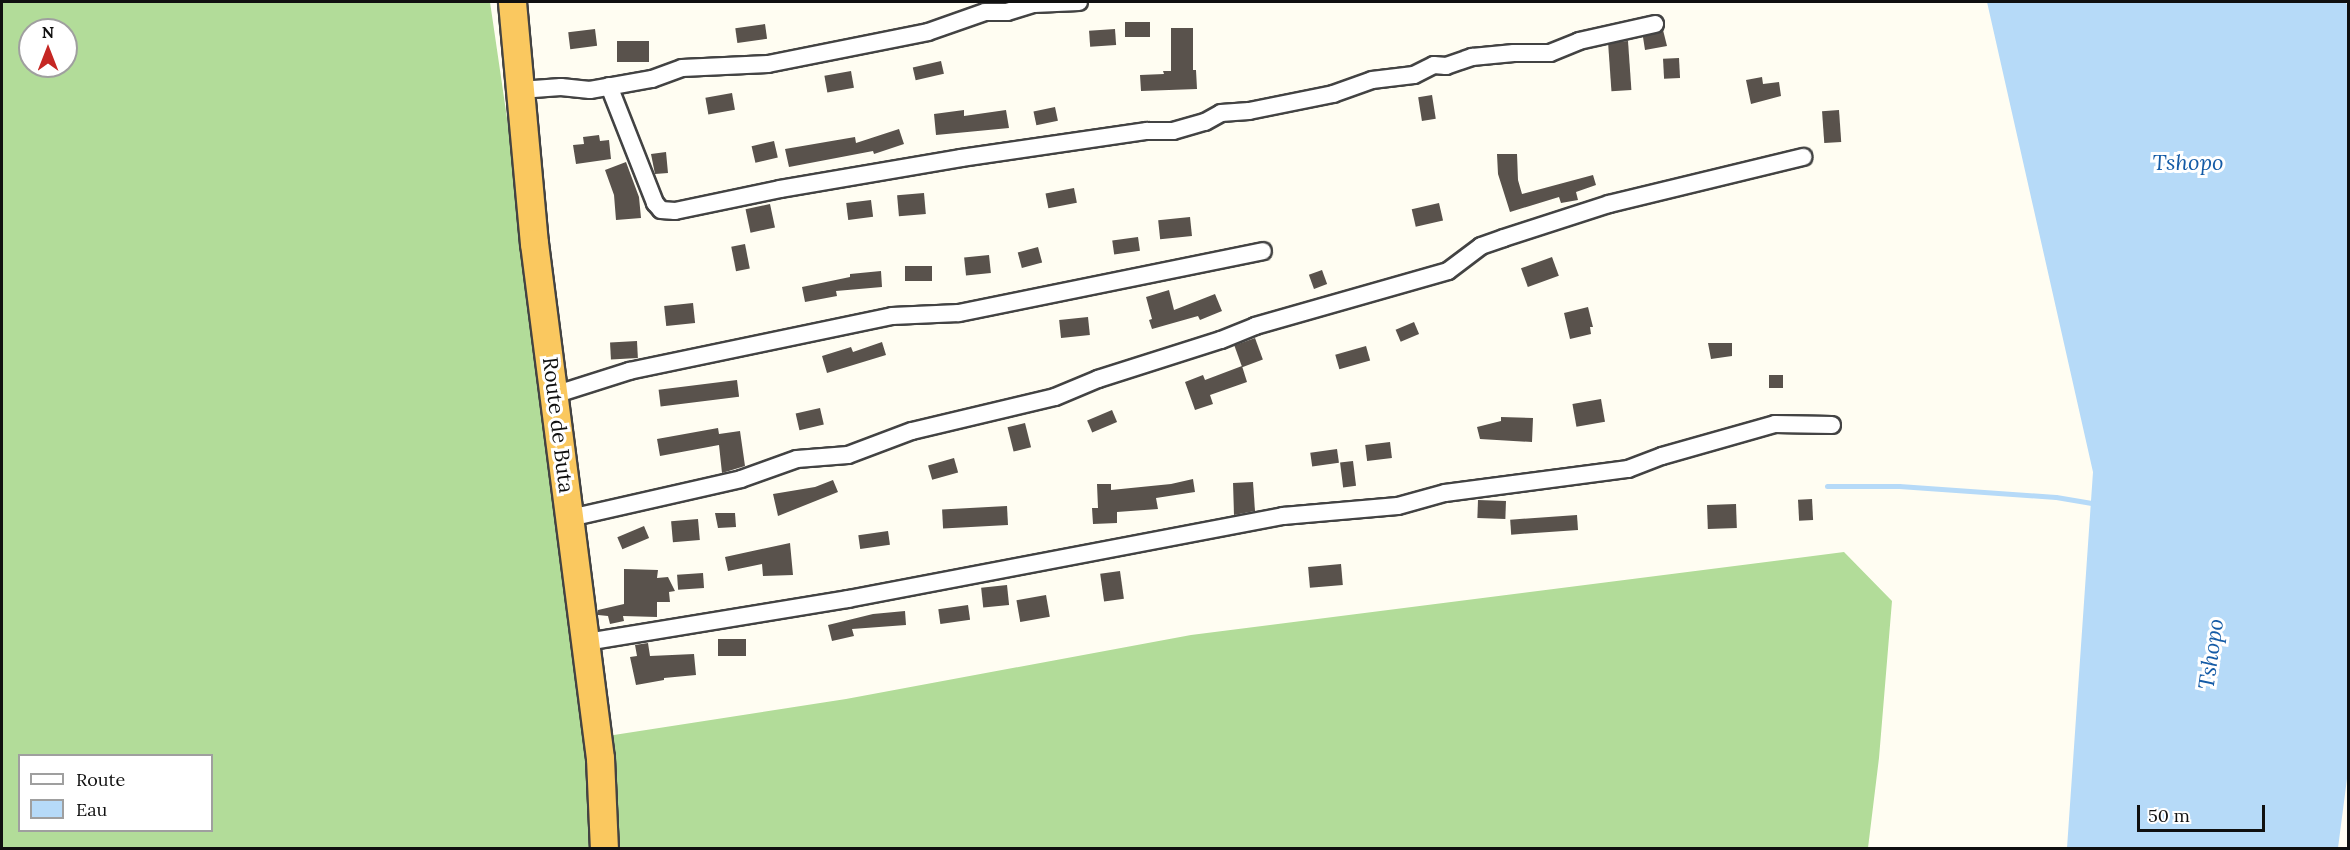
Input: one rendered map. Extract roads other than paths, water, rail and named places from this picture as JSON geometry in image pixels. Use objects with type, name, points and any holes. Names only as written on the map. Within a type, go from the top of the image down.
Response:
[{"type":"highway","name":"Route de Buta","points":[[512,2],[534,243],[600,758],[604,849]]},
{"type":"street","points":[[520,90],[561,87],[590,90],[652,79],[682,68],[768,64],[928,32],[985,12],[1007,12],[1034,4],[1079,2]]},
{"type":"street","points":[[609,86],[655,203],[661,210],[675,211],[780,189],[961,158],[1147,131],[1173,131],[1205,122],[1221,113],[1250,111],[1333,94],[1371,80],[1414,75],[1434,65],[1446,66],[1466,58],[1503,54],[1550,53],[1579,41],[1655,24]]},
{"type":"street","points":[[570,518],[741,479],[797,459],[848,455],[912,431],[1055,397],[1098,379],[1221,340],[1256,326],[1448,271],[1481,246],[1609,204],[1803,157]]},
{"type":"street","points":[[554,395],[629,371],[892,316],[959,313],[1263,251]]},
{"type":"street","points":[[586,642],[848,599],[1283,516],[1398,506],[1445,493],[1628,469],[1662,456],[1775,424],[1833,425]]},
{"type":"water","name":"Tshopo","points":[[1987,2],[2345,2],[2348,6],[2348,771],[2338,848],[2067,848],[2093,472]]},
{"type":"waterway","points":[[1827,486],[1899,486],[2056,497],[2097,504]]}]
